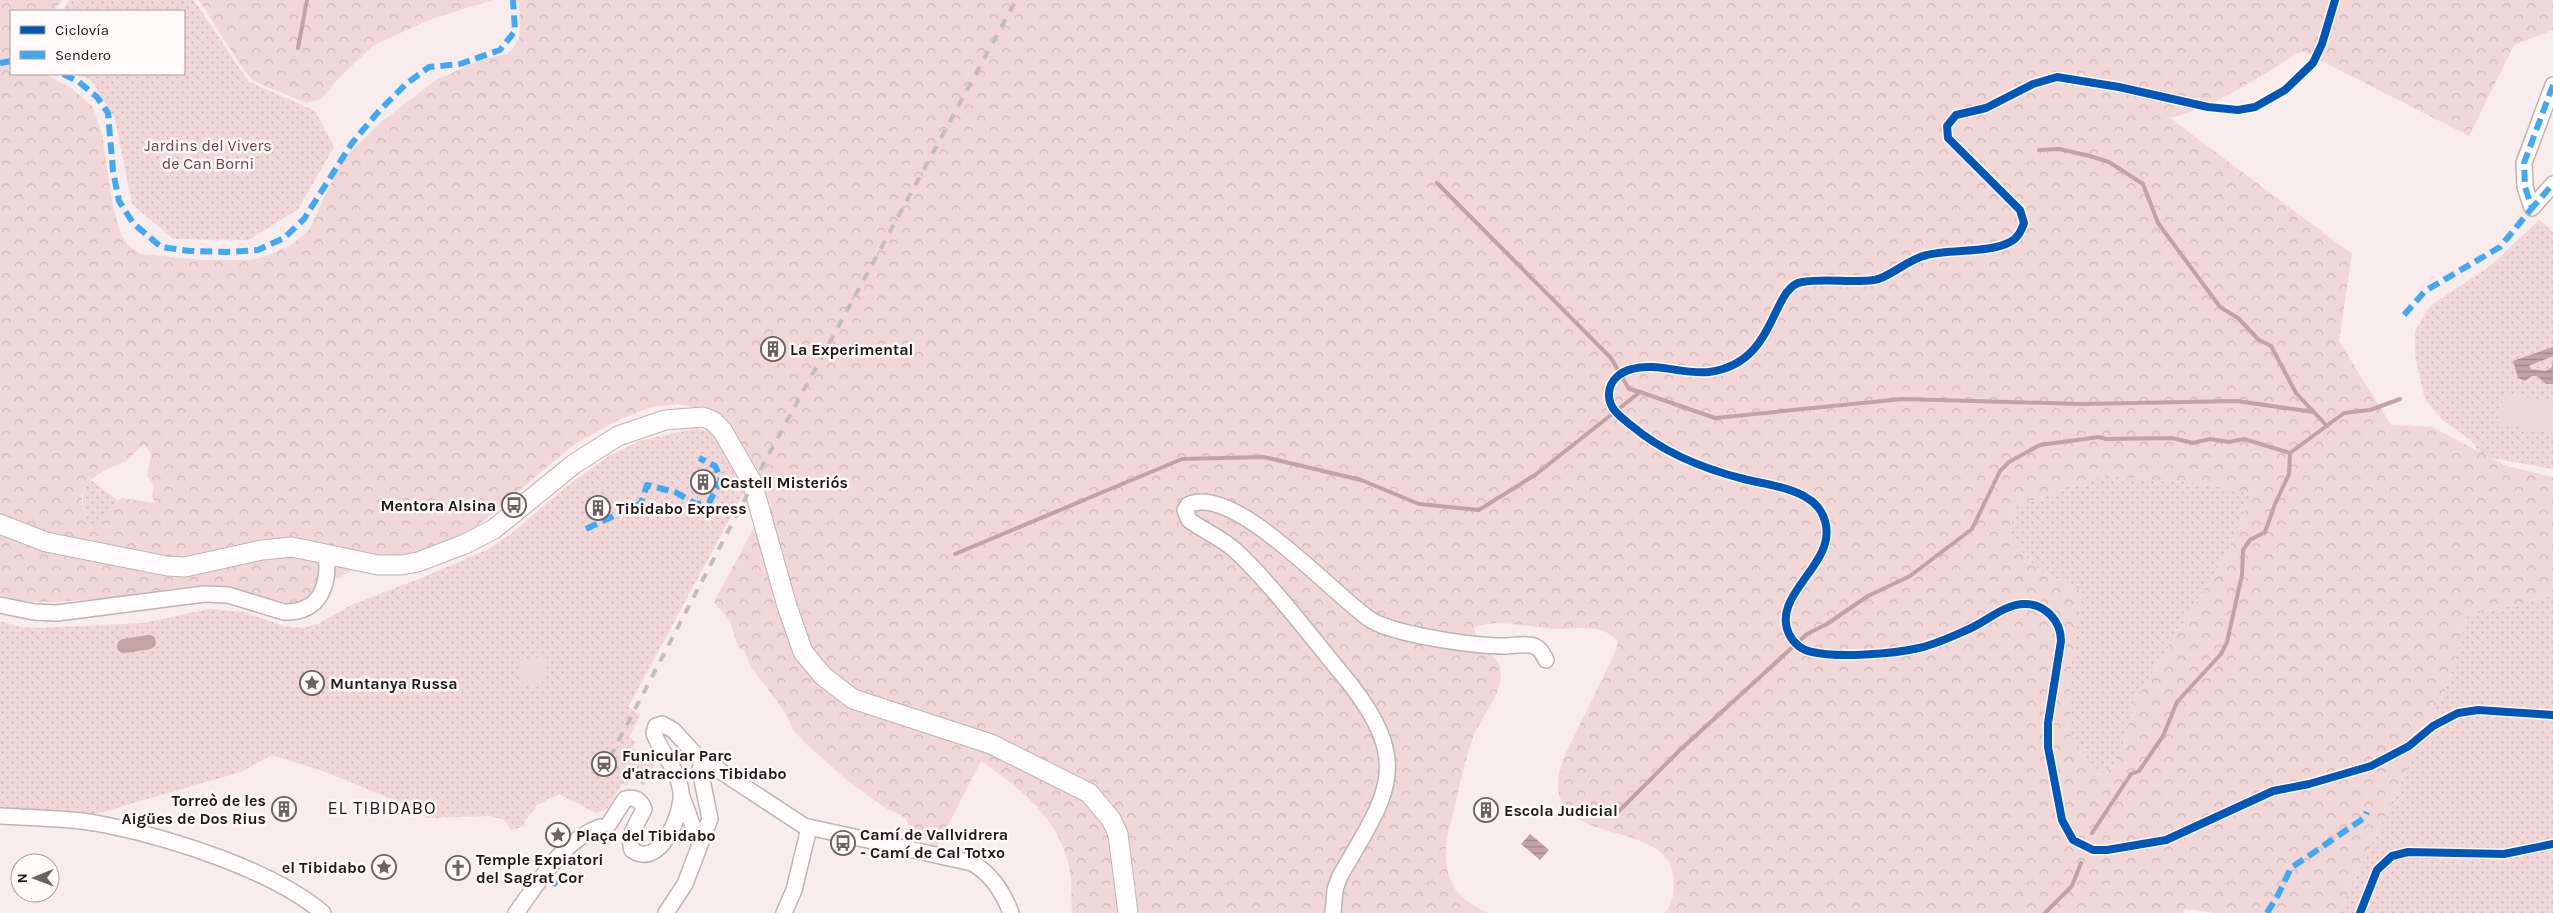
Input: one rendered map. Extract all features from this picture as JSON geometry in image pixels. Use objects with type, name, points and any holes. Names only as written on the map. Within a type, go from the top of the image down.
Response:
[{"type":"street","points":[[2553,85],[2524,163],[2525,188],[2532,208],[2553,184]]},
{"type":"street","points":[[0,524],[46,542],[167,566],[203,564],[262,550],[292,547],[386,566],[408,564],[432,558],[494,530],[574,464],[618,436],[666,420],[690,417],[708,419],[722,430],[752,482],[797,638],[811,663],[836,688],[854,699],[992,744],[1089,793],[1111,819],[1118,834],[1128,913]]},
{"type":"street","points":[[1333,913],[1335,890],[1339,878],[1377,811],[1383,795],[1388,771],[1382,734],[1356,691],[1236,550],[1189,520],[1185,510],[1188,505],[1193,503],[1210,504],[1234,512],[1251,521],[1296,555],[1346,600],[1381,625],[1402,632],[1440,638],[1504,646],[1535,646],[1541,650],[1546,660]]},
{"type":"street","points":[[0,605],[34,612],[72,612],[204,594],[228,595],[284,612],[292,612],[313,604],[322,593],[328,576],[326,553]]},
{"type":"street","points":[[704,834],[695,832],[669,758],[655,737],[656,726],[662,724],[668,726],[688,749],[702,760],[809,828],[957,857],[972,862],[984,870],[996,883],[1012,913]]},
{"type":"street","points":[[666,913],[685,884],[710,819],[700,770],[702,760]]},
{"type":"street","points":[[516,913],[541,879],[574,843],[587,832],[605,826],[625,800],[637,799],[642,803],[644,809],[630,843],[632,850],[638,854],[653,854],[665,841],[670,831],[681,794]]},
{"type":"street","points":[[0,816],[105,825],[181,845],[219,857],[256,874],[296,894],[323,913]]},
{"type":"street","points":[[784,913],[794,890],[809,828]]},
{"type":"green space","points":[[0,0],[62,0],[55,10],[10,10],[10,75],[47,75],[71,88],[93,107],[102,135],[113,207],[121,235],[129,246],[141,254],[203,260],[252,260],[272,254],[291,245],[309,230],[342,160],[380,123],[436,80],[481,60],[507,54],[512,50],[519,38],[519,2],[509,0],[2553,0],[2553,30],[2514,45],[2469,136],[2302,51],[2221,98],[2205,106],[2170,118],[2352,254],[2339,341],[2391,425],[2432,427],[2506,466],[2553,477],[2553,595],[2467,616],[2448,683],[2339,913],[2215,913],[2186,909],[2182,913],[1665,913],[1671,902],[1674,885],[1668,860],[1652,846],[1583,822],[1566,809],[1558,789],[1563,759],[1614,655],[1618,642],[1605,631],[1585,628],[1556,629],[1492,623],[1474,628],[1479,640],[1500,666],[1500,682],[1471,743],[1447,837],[1446,851],[1448,874],[1452,884],[1465,900],[1488,913],[1072,913],[1070,871],[1058,836],[1037,807],[1011,783],[981,761],[936,848],[908,825],[906,818],[887,809],[849,782],[794,731],[783,709],[751,667],[745,652],[738,647],[730,621],[714,602],[757,522],[771,506],[756,472],[731,427],[715,412],[678,404],[652,407],[618,420],[573,445],[476,527],[447,542],[413,554],[378,557],[323,586],[310,601],[292,605],[228,587],[198,585],[110,598],[31,602],[0,595]],"holes":[[[145,445],[151,454],[147,475],[154,486],[152,496],[155,503],[121,498],[91,528],[82,500],[86,486],[98,474],[127,460]],[[2102,476],[2200,483],[2252,494],[2228,551],[2136,699],[2118,760],[2100,774],[2070,735],[2070,675],[2082,591],[2040,571],[2008,537],[2016,506]]]},
{"type":"green space","name":"Jardins del Vivers de Can Borni","points":[[69,0],[194,0],[248,81],[315,111],[334,147],[298,209],[249,240],[173,239],[132,204],[115,119],[91,80],[80,75],[185,75],[185,10],[63,10]]},
{"type":"green space","points":[[199,0],[493,0],[431,19],[374,45],[340,77],[321,99],[307,103],[253,81],[239,63]]},
{"type":"green space","points":[[2539,220],[2553,232],[2553,469],[2485,457],[2480,454],[2472,441],[2441,419],[2425,399],[2415,357],[2415,331],[2430,306],[2489,267]]},
{"type":"green space","points":[[2504,394],[2553,402],[2553,433],[2499,424]]},
{"type":"green space","points":[[696,428],[712,431],[747,487],[628,707],[640,715],[629,737],[636,742],[632,748],[656,762],[644,785],[631,778],[627,786],[622,784],[607,809],[596,813],[559,794],[535,806],[536,808],[524,821],[525,826],[511,830],[504,820],[491,816],[428,818],[394,800],[328,773],[272,755],[241,772],[78,819],[0,813],[0,621],[20,627],[38,628],[143,623],[209,609],[243,612],[284,626],[303,628],[318,624],[351,605],[424,577],[488,549],[511,534],[567,486],[609,456],[639,441]]},
{"type":"green space","points":[[2102,476],[2200,483],[2252,494],[2228,551],[2136,699],[2118,761],[2099,774],[2070,735],[2070,675],[2082,591],[2040,571],[2007,537],[2016,506]]},
{"type":"green space","points":[[92,481],[118,501],[91,529],[85,511],[83,494],[87,482]]},
{"type":"green space","points":[[2553,595],[2553,913],[2339,913],[2448,683],[2467,616]]},
{"type":"green space","points":[[543,657],[547,681],[523,686],[518,662]]},
{"type":"shaded area","points":[[2553,347],[2553,356],[2529,366],[2531,369],[2546,371],[2552,367],[2553,360],[2553,384],[2546,384],[2537,376],[2532,376],[2525,381],[2518,378],[2513,361]]},
{"type":"shaded area","points":[[1530,834],[1549,850],[1540,860],[1521,844]]},
{"type":"waterway","points":[[298,48],[307,0]]},
{"type":"waterway","points":[[2039,150],[2059,149],[2109,162],[2143,184],[2158,223],[2220,307],[2238,318],[2259,340],[2271,346],[2296,393],[2327,426]]},
{"type":"waterway","points":[[1437,183],[1611,358],[1629,389],[1640,392]]},
{"type":"waterway","points":[[955,554],[1182,459],[1264,457],[1361,480],[1419,504],[1479,510],[1535,475],[1640,392],[1715,418],[1902,399],[2082,404],[2237,401],[2313,412]]},
{"type":"waterway","points":[[2092,833],[2131,774],[2139,771],[2163,736],[2177,702],[2221,654],[2227,642],[2242,575],[2243,550],[2250,540],[2265,532],[2289,474],[2290,453],[2344,413],[2370,410],[2400,399]]},
{"type":"waterway","points":[[1618,812],[1679,751],[1807,634],[1827,624],[1868,596],[1910,576],[1972,529],[2000,471],[2009,462],[2040,445],[2099,437],[2106,439],[2172,438],[2193,443],[2210,439],[2229,442],[2244,439],[2290,453]]},
{"type":"waterway","points":[[124,646],[149,642]]},
{"type":"waterway","points":[[2045,913],[2072,886],[2081,863]]},
{"type":"railway","points":[[610,757],[757,476],[1016,0]]},
{"type":"marked path","points":[[65,75],[79,82],[97,97],[108,113],[113,171],[119,201],[133,223],[161,247],[190,251],[227,252],[258,250],[284,238],[304,219],[352,143],[379,111],[406,84],[429,67],[460,64],[500,50],[515,31],[513,0]]},
{"type":"marked path","points":[[0,63],[10,61]]},
{"type":"marked path","points":[[2553,85],[2524,163],[2525,187],[2532,208],[2553,184]]},
{"type":"marked path","points":[[2404,315],[2425,291],[2500,247],[2532,208]]},
{"type":"marked path","points":[[586,529],[641,503],[647,485],[675,492],[696,504],[709,503],[721,479],[715,466],[699,458]]},
{"type":"marked path","points":[[2267,913],[2291,868],[2364,818],[2367,812]]},
{"type":"marked path","points":[[552,881],[557,885]]},
{"type":"cycle path","points":[[2335,0],[2322,44],[2313,63],[2285,90],[2255,107],[2238,110],[2208,107],[2119,87],[2057,77],[2033,84],[1986,108],[1956,115],[1947,126],[1948,138],[2020,210],[2024,223],[2015,238],[2010,242],[1992,248],[1936,253],[1920,257],[1880,279],[1802,282],[1792,287],[1784,297],[1760,341],[1748,355],[1731,366],[1709,372],[1690,372],[1651,367],[1628,370],[1616,377],[1611,384],[1609,399],[1616,412],[1628,423],[1644,436],[1671,452],[1714,470],[1793,491],[1813,502],[1818,508],[1825,521],[1826,537],[1822,551],[1795,592],[1788,606],[1786,619],[1791,638],[1805,650],[1836,655],[1908,650],[1945,640],[1976,626],[2009,607],[2031,604],[2045,610],[2055,620],[2061,641],[2048,723],[2048,747],[2062,820],[2073,840],[2093,850],[2107,850],[2166,840],[2273,791],[2309,784],[2371,766],[2409,746],[2433,726],[2458,713],[2478,710],[2553,715]]},
{"type":"cycle path","points":[[2360,913],[2377,870],[2392,856],[2408,852],[2504,854],[2553,844]]},
{"type":"place","name":"La Experimental","points":[[773,349]]},
{"type":"place","name":"Castell Misteriós","points":[[703,482]]},
{"type":"place","name":"Mentora Alsina","points":[[514,505]]},
{"type":"place","name":"Tibidabo Express","points":[[598,508]]},
{"type":"place","name":"Muntanya Russa","points":[[312,683]]},
{"type":"place","name":"Funicular Parc d'atraccions Tibidabo","points":[[604,764]]},
{"type":"place","name":"Torreò de les Aigües de Dos Rius","points":[[284,809]]},
{"type":"place","name":"Escola Judicial","points":[[1486,810]]},
{"type":"place","name":"Plaça del Tibidabo","points":[[558,835]]},
{"type":"place","name":"Camí de Vallvidrera - Camí de Cal Totxo","points":[[843,843]]},
{"type":"place","name":"el Tibidabo","points":[[384,867]]},
{"type":"place","name":"Temple Expiatori del Sagrat Cor","points":[[458,868]]},
{"type":"district","name":"EL TIBIDABO","points":[[382,808]]}]
